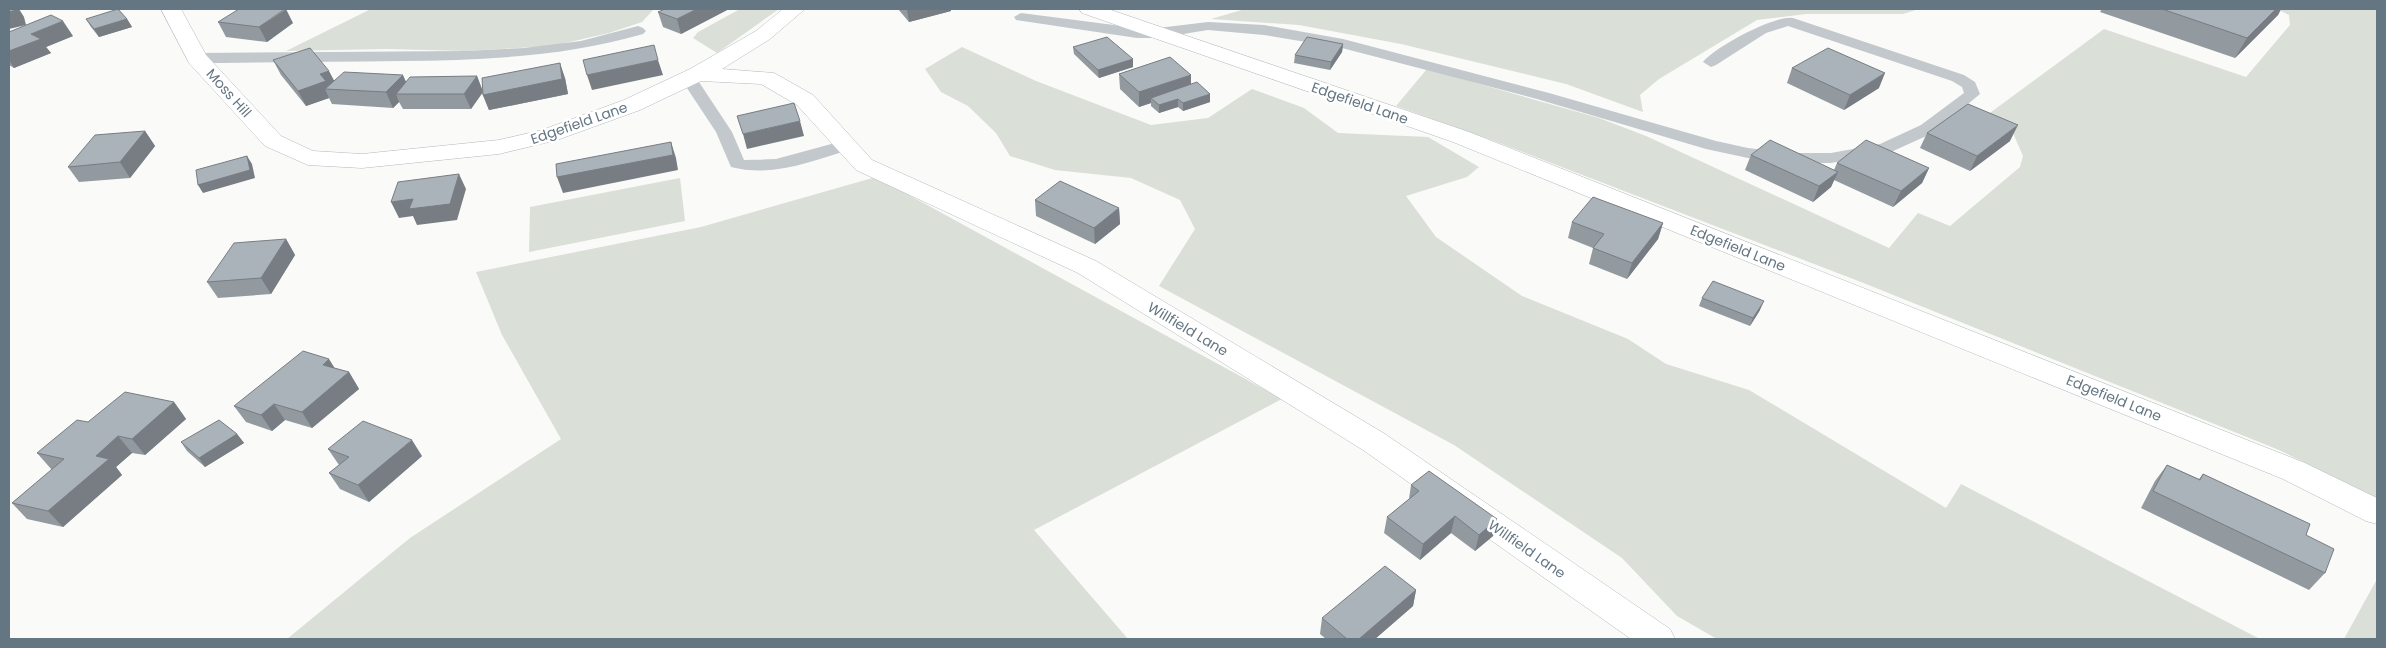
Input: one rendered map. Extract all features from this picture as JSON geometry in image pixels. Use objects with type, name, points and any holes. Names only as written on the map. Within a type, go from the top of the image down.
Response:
[{"type":"street","name":"Moss Hill","points":[[171,9],[197,58],[273,141],[308,158]]},
{"type":"street","name":"Edgefield Lane","points":[[308,158],[362,161],[499,147],[558,132],[632,105],[694,76],[763,35],[795,9]]},
{"type":"street","name":"Edgefield Lane","points":[[1089,9],[1460,137],[2294,470],[2377,512]]},
{"type":"street","name":"Willfield Lane","points":[[694,76],[766,78],[804,100],[864,165],[1086,267],[1366,437],[1658,639]]},
{"type":"lane","points":[[1020,17],[1114,31],[1158,33],[1208,26],[1264,30],[1343,44],[1543,96],[1712,145],[1748,153],[1791,158],[1831,158],[1886,148],[1927,129],[1972,94],[1969,85],[1958,78],[1788,21],[1761,30],[1711,62]]},
{"type":"lane","points":[[197,58],[439,56],[536,52],[578,47],[638,30]]},
{"type":"lane","points":[[694,76],[738,163],[745,166],[764,166],[846,145]]},
{"type":"shaded area","points":[[371,9],[653,10],[642,22],[609,33],[552,46],[465,51],[387,49],[286,51]]},
{"type":"shaded area","points":[[740,9],[779,9],[717,53],[693,38],[698,32]]},
{"type":"shaded area","points":[[1245,9],[1919,9],[1903,14],[1806,14],[1757,20],[1659,79],[1640,95],[1643,112],[1566,84],[1401,44],[1299,25],[1211,19]]},
{"type":"shaded area","points":[[2277,9],[2377,9],[2377,498],[2279,450],[1861,282],[1494,141],[1396,106],[1427,69],[1599,118],[1646,136],[1889,248],[1918,213],[1950,226],[2020,167],[2023,156],[2013,133],[1983,118],[2104,29],[2246,77],[2290,25],[2289,15]]},
{"type":"shaded area","points":[[962,47],[1036,81],[1151,125],[1208,118],[1252,89],[1304,108],[1338,133],[1428,137],[1479,167],[1467,177],[1406,196],[1436,237],[1522,296],[1628,339],[1666,364],[1749,390],[1946,508],[1961,484],[2260,639],[1717,639],[1677,616],[1622,558],[1454,445],[1159,286],[1195,229],[1180,200],[1131,178],[1055,170],[1010,156],[996,133],[968,106],[941,92],[925,69]]},
{"type":"shaded area","points":[[876,177],[1282,399],[1034,530],[1128,639],[287,639],[410,538],[561,439],[502,335],[476,272],[701,227]]},
{"type":"shaded area","points":[[680,178],[685,221],[529,252],[530,207]]},
{"type":"shaded area","points":[[2377,579],[2377,639],[2344,639]]},
{"type":"building","points":[[118,9],[127,19],[94,29],[86,19]]},
{"type":"building","points":[[239,9],[285,9],[259,27],[218,22]]},
{"type":"building","points":[[665,9],[697,9],[677,19],[658,12]]},
{"type":"building","points":[[2162,9],[2276,9],[2247,38]]},
{"type":"building","points":[[51,15],[63,21],[31,34],[41,39],[9,51],[9,32]]},
{"type":"building","points":[[1107,37],[1133,59],[1098,70],[1073,47]]},
{"type":"building","points":[[1307,37],[1343,44],[1331,62],[1295,55]]},
{"type":"building","points":[[654,45],[658,60],[587,75],[583,60]]},
{"type":"building","points":[[310,48],[329,71],[320,74],[326,81],[298,91],[273,60]]},
{"type":"building","points":[[1828,48],[1885,73],[1850,95],[1792,68]]},
{"type":"building","points":[[1170,57],[1191,75],[1139,92],[1119,74]]},
{"type":"building","points":[[560,63],[562,79],[483,95],[482,78]]},
{"type":"building","points":[[344,72],[403,75],[386,92],[325,89]]},
{"type":"building","points":[[477,76],[464,94],[396,94],[410,77]]},
{"type":"building","points":[[1197,82],[1210,94],[1183,103],[1178,99],[1159,105],[1151,98]]},
{"type":"building","points":[[794,103],[800,121],[743,134],[737,116]]},
{"type":"building","points":[[1968,104],[2018,125],[1977,156],[1927,133]]},
{"type":"building","points":[[145,131],[120,162],[68,167],[95,135]]},
{"type":"building","points":[[1770,140],[1838,172],[1819,186],[1751,155]]},
{"type":"building","points":[[1866,140],[1929,168],[1901,191],[1837,163]]},
{"type":"building","points":[[671,142],[673,155],[557,177],[556,164]]},
{"type":"building","points":[[247,156],[250,170],[198,185],[196,170]]},
{"type":"building","points":[[459,174],[450,204],[409,209],[413,199],[391,202],[398,182]]},
{"type":"building","points":[[1060,181],[1119,208],[1094,228],[1035,200]]},
{"type":"building","points":[[1593,197],[1663,223],[1632,263],[1593,248],[1604,234],[1572,222]]},
{"type":"building","points":[[286,239],[261,278],[207,282],[234,243]]},
{"type":"building","points":[[1713,281],[1764,301],[1753,318],[1702,298]]},
{"type":"building","points":[[303,351],[329,359],[323,365],[349,372],[302,412],[274,404],[261,415],[234,406]]},
{"type":"building","points":[[125,392],[174,402],[132,439],[118,436],[96,456],[109,459],[48,511],[12,503],[64,459],[37,453],[77,420],[88,422]]},
{"type":"building","points":[[219,420],[237,434],[199,458],[181,442]]},
{"type":"building","points":[[363,421],[412,440],[358,485],[329,473],[349,457],[328,449]]},
{"type":"building","points":[[2167,465],[2200,480],[2203,474],[2310,524],[2306,535],[2334,549],[2325,573],[2153,491]]},
{"type":"building","points":[[1429,471],[1497,519],[1479,535],[1455,516],[1423,544],[1387,517],[1419,491],[1411,485]]},
{"type":"building","points":[[1385,566],[1416,590],[1359,639],[1347,639],[1322,618]]}]
